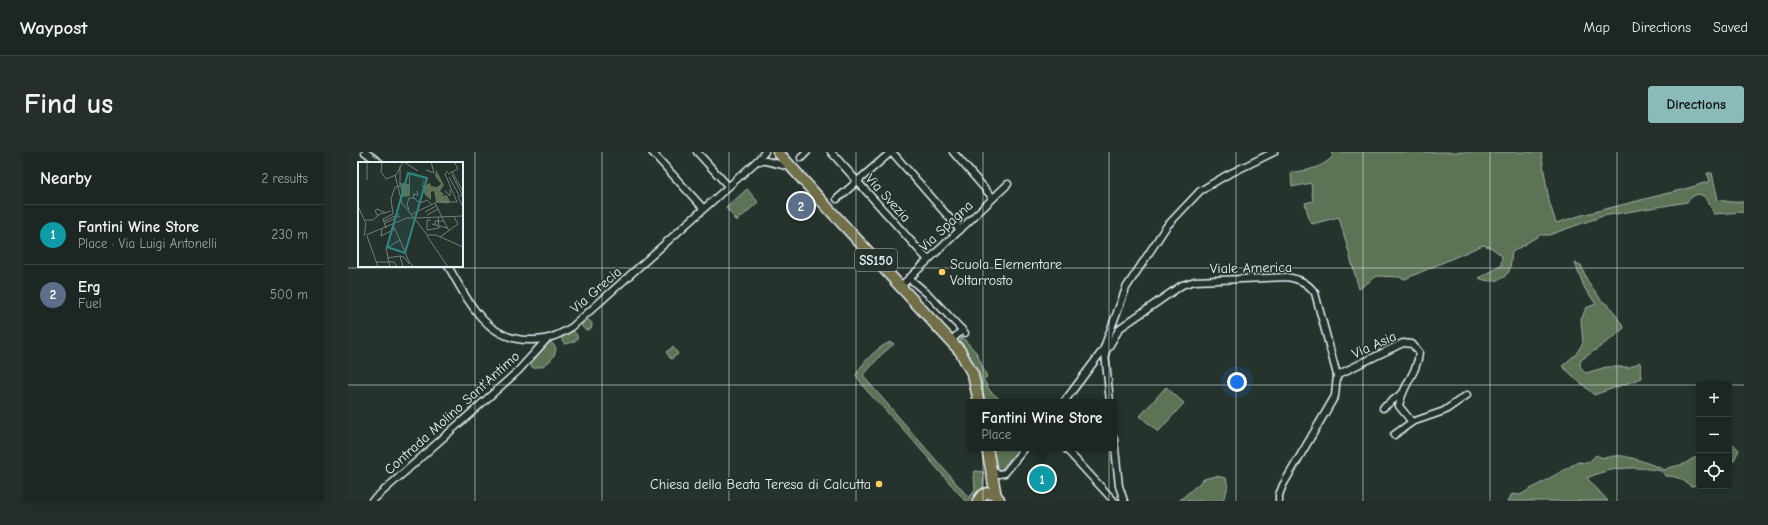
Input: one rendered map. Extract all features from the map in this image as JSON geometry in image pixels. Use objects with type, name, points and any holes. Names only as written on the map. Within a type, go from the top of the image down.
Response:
[{"type":"main road","name":"SS150","points":[[778,152],[960,350],[969,366],[975,382],[978,399]]},
{"type":"main road","points":[[987,451],[991,475],[998,498]]},
{"type":"main road","points":[[978,501],[980,497],[986,493],[991,475]]},
{"type":"main road","points":[[986,493],[990,493],[998,498]]},
{"type":"street","points":[[365,152],[379,162]]},
{"type":"street","points":[[652,152],[703,208]]},
{"type":"street","points":[[698,152],[728,186]]},
{"type":"street","name":"Via Grecia","points":[[449,267],[474,309],[485,323],[495,331],[513,340],[546,340],[562,334],[572,327],[757,161],[764,152]]},
{"type":"street","points":[[766,161],[778,152]]},
{"type":"street","points":[[801,158],[807,152]]},
{"type":"street","name":"Via Svezia","points":[[831,152],[928,260]]},
{"type":"street","points":[[837,199],[891,152],[960,230]]},
{"type":"street","points":[[953,152],[993,198]]},
{"type":"street","points":[[1066,399],[1104,352],[1126,288],[1166,227],[1200,191],[1225,176],[1274,152]]},
{"type":"street","points":[[757,161],[766,161],[791,167]]},
{"type":"street","name":"Via Spagna","points":[[901,286],[1008,184]]},
{"type":"street","name":"Viale America","points":[[1104,352],[1120,328],[1182,285],[1195,281],[1286,277],[1300,280],[1310,287],[1315,293],[1337,375],[1336,396],[1283,484],[1279,495],[1279,501]]},
{"type":"street","points":[[909,278],[930,296],[964,331],[952,341]]},
{"type":"street","name":"Contrada Molino Sant'Antimo","points":[[372,501],[518,371],[546,340]]},
{"type":"street","name":"Via Asia","points":[[1337,375],[1403,343],[1412,344],[1419,352],[1419,363],[1401,394],[1382,408]]},
{"type":"street","points":[[1104,352],[1110,399]]},
{"type":"street","points":[[1401,394],[1399,406],[1412,422]]},
{"type":"street","points":[[1394,436],[1412,422],[1444,411],[1467,395]]},
{"type":"street","points":[[991,475],[1005,473],[1023,451]]},
{"type":"street","points":[[1068,451],[1114,501]]},
{"type":"street","points":[[1116,451],[1120,486],[1124,501]]},
{"type":"green space","points":[[1332,152],[1541,152],[1549,201],[1556,223],[1692,187],[1710,181],[1707,173],[1712,173],[1718,200],[1744,202],[1744,212],[1714,214],[1704,196],[1696,195],[1687,202],[1603,216],[1549,235],[1540,235],[1512,252],[1509,271],[1500,279],[1487,281],[1479,278],[1501,266],[1502,256],[1492,248],[1483,245],[1405,279],[1399,277],[1377,276],[1359,289],[1339,217],[1312,224],[1309,219],[1305,203],[1313,201],[1311,183],[1292,187],[1291,172],[1308,170],[1319,166],[1333,156]]},
{"type":"green space","points":[[747,189],[758,202],[737,221],[726,208]]},
{"type":"green space","points":[[1575,263],[1581,265],[1587,280],[1602,301],[1609,305],[1624,328],[1614,337],[1581,360],[1580,366],[1586,373],[1606,367],[1630,367],[1640,362],[1642,378],[1594,395],[1562,366],[1576,354],[1583,343],[1581,320],[1586,308],[1596,304],[1585,289]]},
{"type":"green space","points":[[587,320],[592,325],[587,330],[582,325]]},
{"type":"green space","points":[[569,331],[573,331],[577,338],[571,343],[565,344],[562,341],[562,337]]},
{"type":"green space","points":[[962,337],[976,352],[987,377],[983,379],[990,391],[999,399],[982,399],[973,362],[960,341]]},
{"type":"green space","points":[[549,342],[556,348],[551,360],[540,367],[532,367],[530,362],[546,343]]},
{"type":"green space","points":[[891,342],[894,344],[881,355],[863,376],[969,498],[975,490],[975,471],[984,472],[983,488],[974,501],[965,501],[903,429],[866,390],[856,375],[862,365],[871,356],[881,347]]},
{"type":"green space","points":[[673,347],[678,354],[671,359],[666,352]]},
{"type":"green space","points":[[1166,387],[1184,403],[1158,432],[1140,416]]},
{"type":"green space","points":[[1732,444],[1739,450],[1732,462]]},
{"type":"green space","points":[[993,451],[1017,451],[1000,471],[997,471]]},
{"type":"green space","points":[[1596,455],[1599,457],[1623,456],[1665,470],[1684,464],[1696,457],[1696,485],[1691,486],[1679,478],[1666,476],[1661,471],[1657,470],[1625,468],[1602,472],[1587,478],[1608,501],[1508,501],[1512,494],[1520,495],[1578,462],[1588,463]]},
{"type":"green space","points":[[1216,476],[1226,478],[1227,481],[1227,490],[1222,501],[1179,501],[1204,479]]},
{"type":"place","name":"Erg","points":[[801,206]]},
{"type":"place","name":"Scuola Elementare Voltarrosto","points":[[942,272]]},
{"type":"place","name":"Fantini Wine Store","points":[[1042,479]]},
{"type":"place","name":"Chiesa della Beata Teresa di Calcutta","points":[[879,484]]}]
